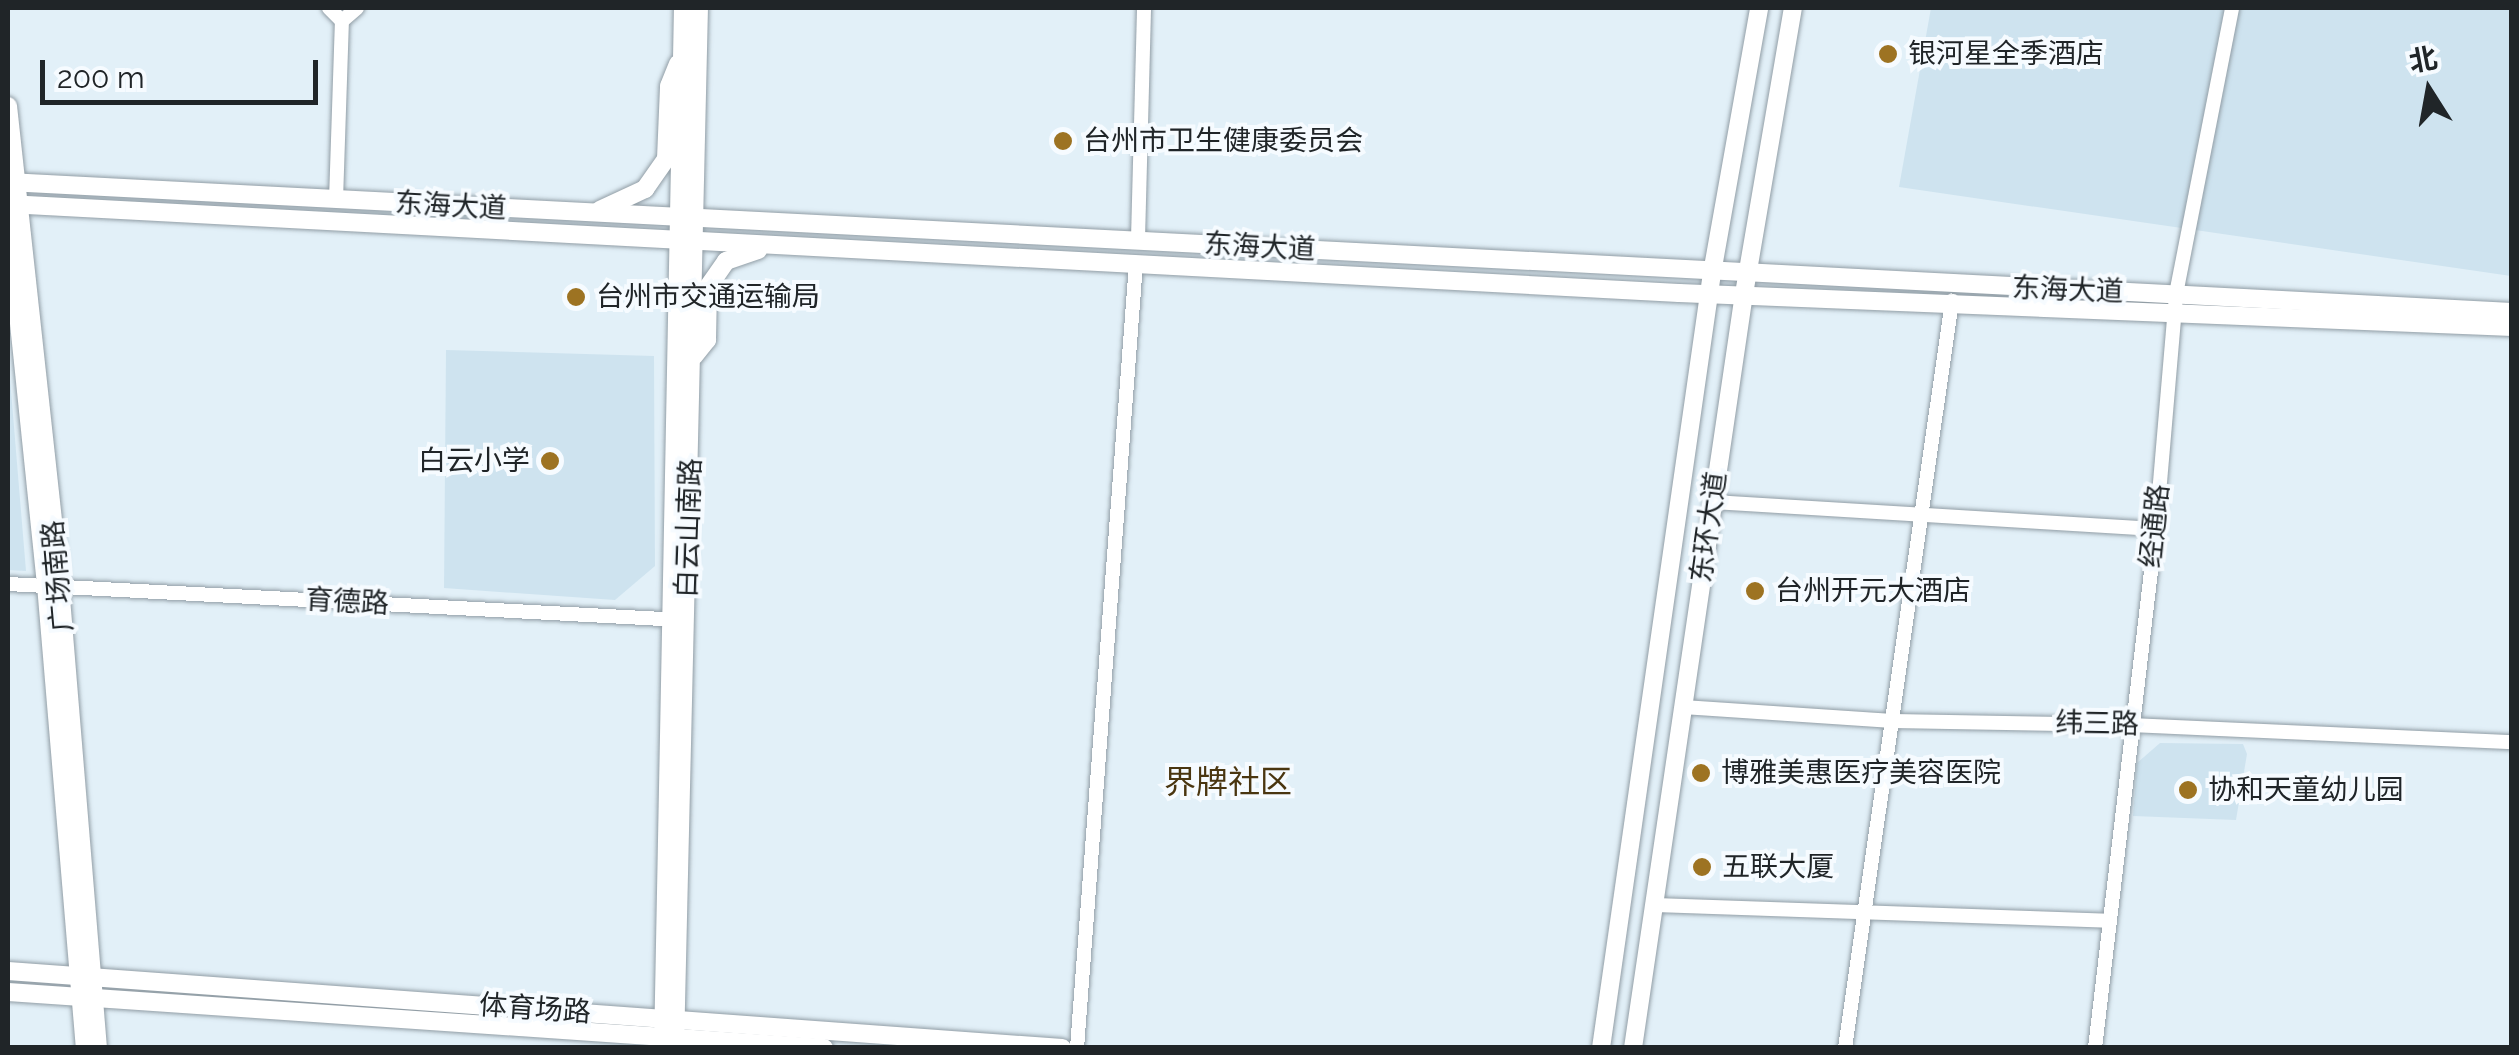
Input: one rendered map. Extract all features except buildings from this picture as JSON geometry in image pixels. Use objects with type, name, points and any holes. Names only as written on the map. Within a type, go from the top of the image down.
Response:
[{"type":"main road","name":"白云山南路","points":[[669,1035],[688,242],[683,8]]},
{"type":"main road","name":"白云山南路","points":[[688,216],[699,8]]},
{"type":"main road","name":"东环大道","points":[[1601,1048],[1712,272],[1759,8]]},
{"type":"main road","name":"东环大道","points":[[1633,1048],[1744,294],[1793,8]]},
{"type":"main road","points":[[594,212],[646,189],[666,159],[668,86],[682,54]]},
{"type":"main road","name":"广场南路","points":[[8,106],[11,208],[53,585],[87,997],[98,1048]]},
{"type":"main road","name":"东海大道","points":[[12,183],[1712,272],[2512,327]]},
{"type":"main road","name":"东海大道","points":[[11,208],[1710,293],[2512,312]]},
{"type":"main road","name":"白云山南路","points":[[679,620],[694,356],[688,242]]},
{"type":"main road","points":[[694,356],[707,340],[708,287],[726,260],[771,245]]},
{"type":"main road","name":"体育场路","points":[[8,971],[824,1048]]},
{"type":"main road","points":[[8,992],[669,1035]]},
{"type":"main road","name":"广场南路","points":[[85,1048],[87,997]]},
{"type":"main road","name":"体育场路","points":[[669,1035],[1062,1048]]},
{"type":"street","points":[[328,8],[342,21]]},
{"type":"street","points":[[336,200],[342,21],[357,8]]},
{"type":"street","points":[[1138,240],[1144,8]]},
{"type":"street","name":"经通路","points":[[2094,1048],[2156,529],[2175,302],[2232,8]]},
{"type":"street","points":[[1077,1048],[1136,264]]},
{"type":"street","points":[[1845,1048],[1952,301]]},
{"type":"street","points":[[1712,502],[1922,518],[2156,529]]},
{"type":"street","name":"育德路","points":[[8,584],[679,620]]},
{"type":"street","name":"纬三路","points":[[1683,707],[1892,721],[2132,724],[2512,742]]},
{"type":"street","points":[[1655,905],[2109,921]]},
{"type":"shaded area","points":[[1931,8],[2511,8],[2511,276],[1899,187]]},
{"type":"shaded area","name":"白云小学","points":[[446,350],[654,356],[655,566],[615,600],[444,588]]},
{"type":"shaded area","points":[[8,355],[26,571],[8,570]]},
{"type":"shaded area","name":"协和天童幼儿园","points":[[2160,743],[2243,744],[2247,754],[2236,820],[2133,816],[2137,763]]},
{"type":"place","name":"银河星全季酒店","points":[[1888,54]]},
{"type":"place","name":"台州市卫生健康委员会","points":[[1063,141]]},
{"type":"place","name":"台州市交通运输局","points":[[576,297]]},
{"type":"place","name":"白云小学","points":[[550,461]]},
{"type":"place","name":"台州开元大酒店","points":[[1755,591]]},
{"type":"place","name":"博雅美惠医疗美容医院","points":[[1701,773]]},
{"type":"place","name":"协和天童幼儿园","points":[[2188,790]]},
{"type":"place","name":"五联大厦","points":[[1702,867]]},
{"type":"district","name":"界牌社区","points":[[1228,782]]}]
